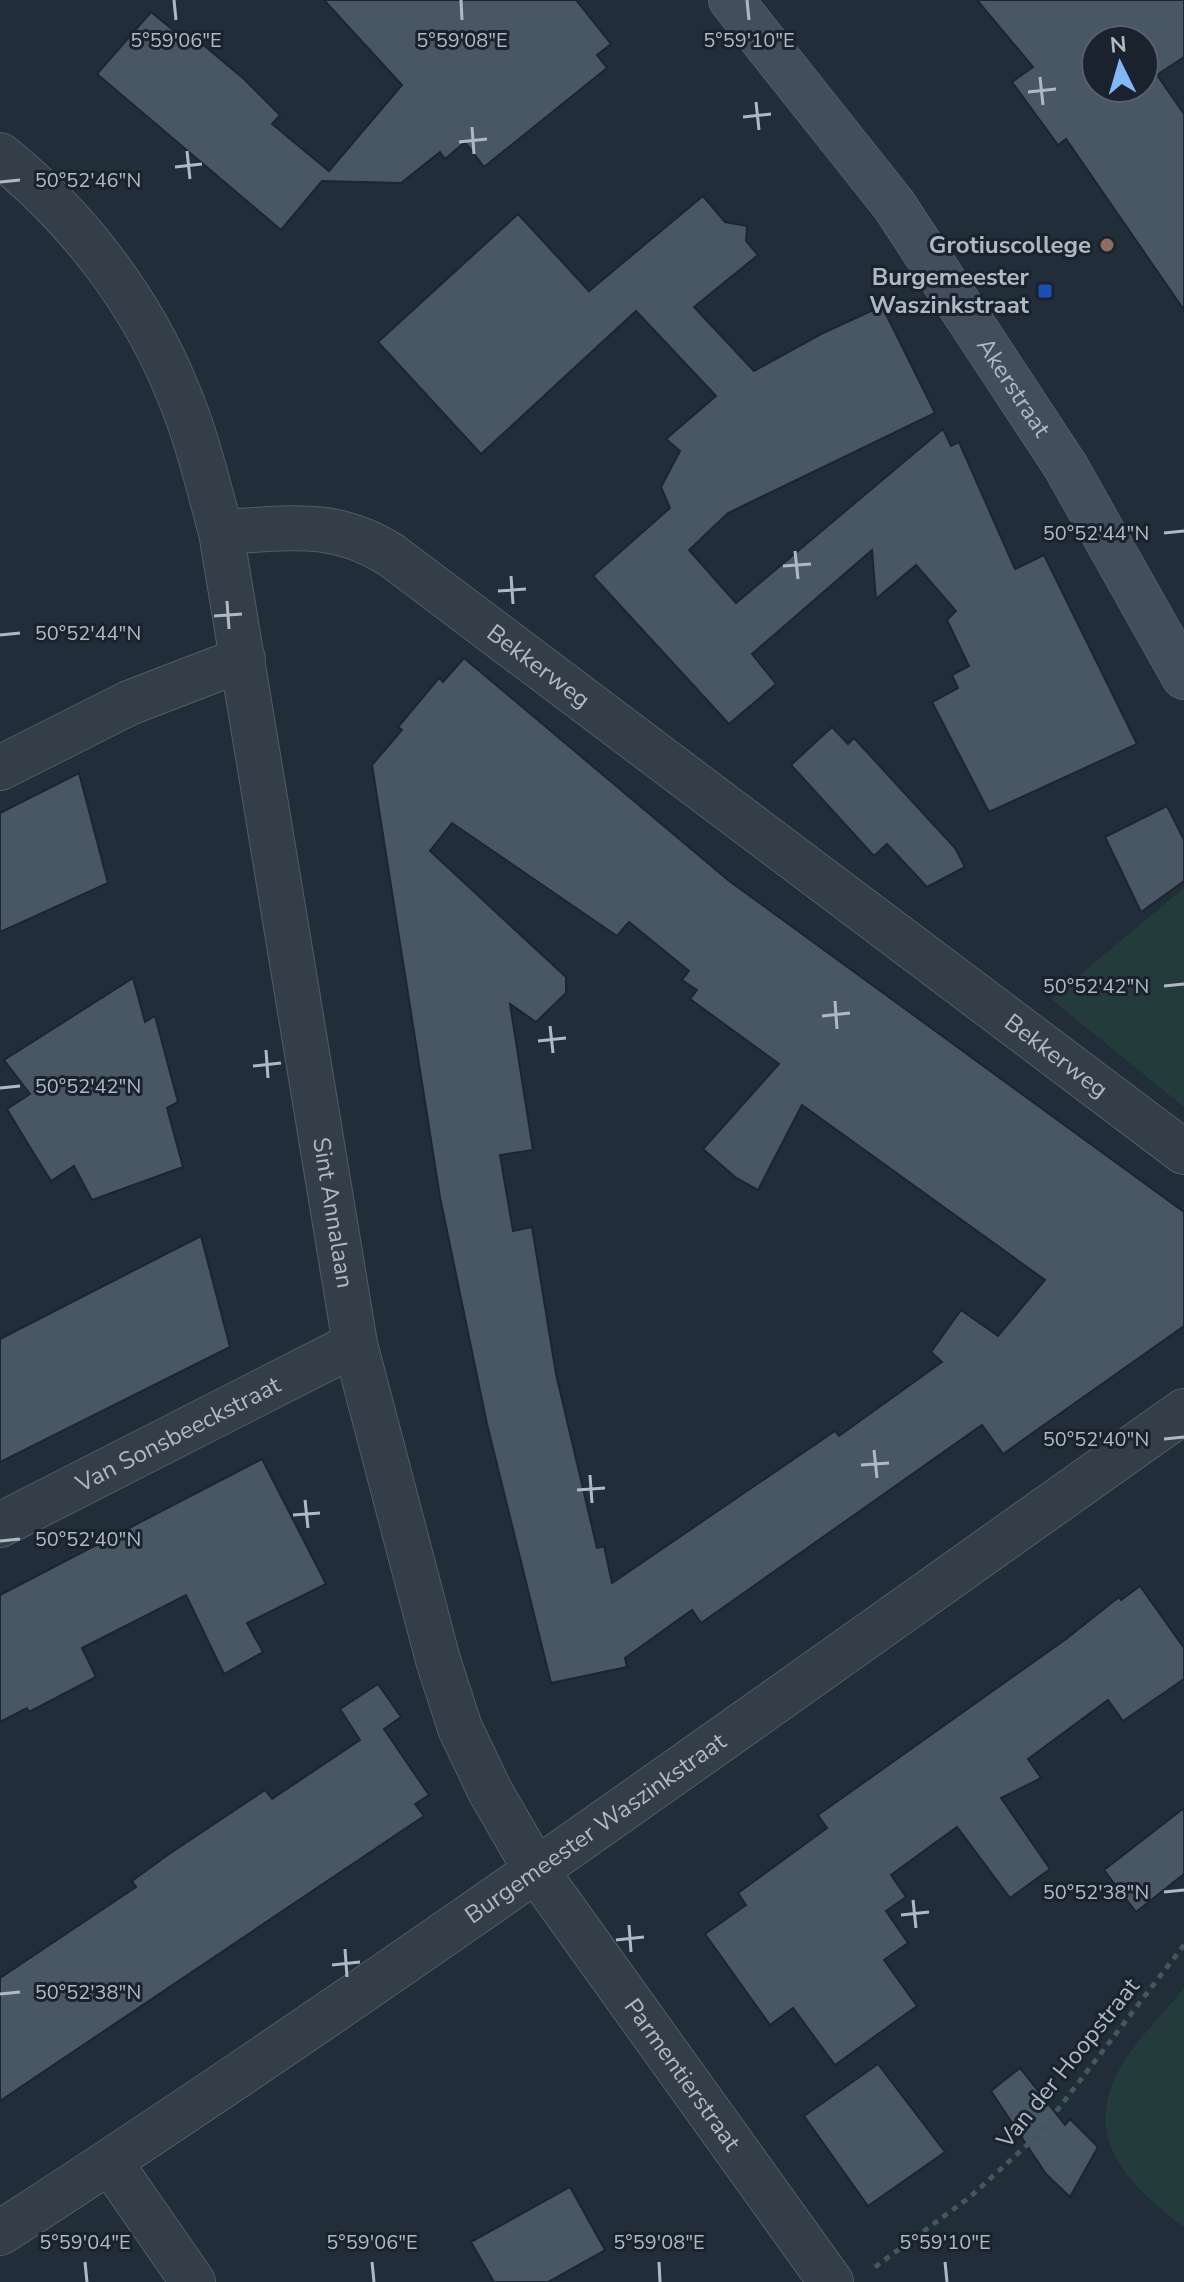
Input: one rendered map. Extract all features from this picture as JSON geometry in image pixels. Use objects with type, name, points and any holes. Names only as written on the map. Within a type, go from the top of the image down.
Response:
[{"type":"street","name":"Akerstraat","points":[[731,0],[894,205],[1066,467],[1184,677]]},
{"type":"street","points":[[0,155],[75,225],[111,270],[149,334],[178,391],[221,532]]},
{"type":"street","name":"Bekkerweg","points":[[221,532],[306,528],[343,531],[391,555],[1184,1152]]},
{"type":"street","name":"Sint Annalaan","points":[[221,532],[355,1344],[438,1660],[460,1728],[490,1791],[535,1869]]},
{"type":"street","points":[[0,768],[129,703],[243,659]]},
{"type":"street","name":"Van Sonsbeeckstraat","points":[[0,1525],[355,1344]]},
{"type":"street","name":"Burgemeester Waszinkstraat","points":[[0,2233],[110,2162],[535,1869],[1184,1411]]},
{"type":"street","name":"Parmentierstraat","points":[[535,1869],[850,2277]]},
{"type":"street","points":[[110,2162],[193,2282]]},
{"type":"path","name":"Van der Hoopstraat","points":[[850,2277],[970,2197],[1029,2144],[1184,1945]]},
{"type":"green space","points":[[1184,888],[1184,1107],[1051,999]]},
{"type":"green space","points":[[1184,1988],[1184,2227],[1130,2179],[1117,2160],[1105,2119],[1108,2095],[1119,2070],[1141,2038]]},
{"type":"building","points":[[324,0],[576,0],[611,44],[597,55],[607,68],[484,167],[465,142],[445,159],[440,152],[401,183],[322,181],[281,230],[97,74],[151,12],[184,39],[189,33],[244,79],[280,115],[272,124],[329,171],[402,85]]},
{"type":"building","points":[[977,0],[1184,0],[1184,57],[1160,73],[1160,24],[1080,24],[1080,104],[1160,104],[1160,79],[1184,114],[1184,310],[1066,139],[1058,145],[1012,82],[1033,67]]},
{"type":"building","points":[[703,196],[725,222],[747,226],[746,241],[758,255],[694,307],[754,371],[821,334],[882,306],[935,413],[728,513],[689,550],[736,603],[943,429],[951,446],[959,442],[1015,569],[1044,555],[1137,744],[989,812],[932,702],[958,688],[952,675],[969,666],[947,620],[956,611],[916,565],[876,599],[872,550],[752,654],[776,684],[729,724],[593,576],[670,508],[661,487],[680,451],[666,439],[716,396],[636,311],[481,454],[378,342],[518,214],[589,291]]},
{"type":"building","points":[[464,658],[728,880],[1184,1212],[1184,1326],[1003,1454],[982,1425],[701,1623],[692,1610],[625,1658],[627,1667],[551,1683],[487,1424],[440,1197],[372,765],[402,730],[398,727],[439,678],[443,682]],"holes":[[[452,823],[617,936],[629,922],[689,971],[682,980],[697,990],[690,999],[779,1064],[703,1149],[735,1177],[758,1190],[802,1105],[1045,1280],[998,1336],[961,1310],[931,1352],[942,1362],[839,1436],[835,1431],[612,1583],[604,1546],[597,1548],[556,1374],[532,1227],[513,1231],[500,1155],[533,1150],[510,1004],[536,1022],[566,993],[566,977],[430,851]]]},
{"type":"building","points":[[832,727],[848,744],[854,738],[955,848],[965,867],[927,887],[887,844],[874,856],[791,765]]},
{"type":"building","points":[[79,773],[108,883],[0,932],[0,813]]},
{"type":"building","points":[[1167,806],[1184,840],[1184,881],[1141,912],[1105,837]]},
{"type":"building","points":[[133,978],[145,1022],[155,1016],[178,1102],[167,1108],[183,1167],[92,1200],[74,1166],[51,1181],[7,1109],[30,1094],[4,1060]]},
{"type":"building","points":[[201,1236],[230,1347],[0,1462],[0,1339]]},
{"type":"building","points":[[262,1459],[326,1584],[247,1623],[263,1652],[224,1674],[186,1595],[82,1648],[96,1677],[29,1712],[27,1708],[0,1722],[0,1595]]},
{"type":"building","points":[[1140,1586],[1184,1648],[1184,1679],[1123,1721],[1108,1700],[1028,1759],[1041,1778],[1001,1798],[1050,1869],[1010,1898],[957,1827],[891,1875],[906,1897],[886,1911],[908,1943],[884,1960],[917,2006],[835,2065],[793,2008],[770,2025],[705,1934],[746,1905],[738,1893],[827,1828],[818,1815],[1066,1639],[1119,1597],[1121,1600]]},
{"type":"building","points":[[378,1684],[401,1717],[384,1729],[429,1795],[415,1804],[424,1816],[0,2101],[0,1978],[136,1887],[132,1881],[265,1790],[272,1799],[360,1740],[340,1709]]},
{"type":"building","points":[[1184,1808],[1184,1874],[1136,1912],[1104,1870]]},
{"type":"building","points":[[878,2064],[945,2152],[868,2206],[804,2116]]},
{"type":"building","points":[[1020,2068],[1065,2125],[1070,2119],[1098,2147],[1070,2197],[1046,2174],[991,2091]]},
{"type":"building","points":[[570,2187],[605,2250],[548,2282],[494,2282],[471,2242]]},
{"type":"place","name":"Grotiuscollege","points":[[1107,245]]},
{"type":"place","name":"Burgemeester Waszinkstraat","points":[[1045,291]]}]
